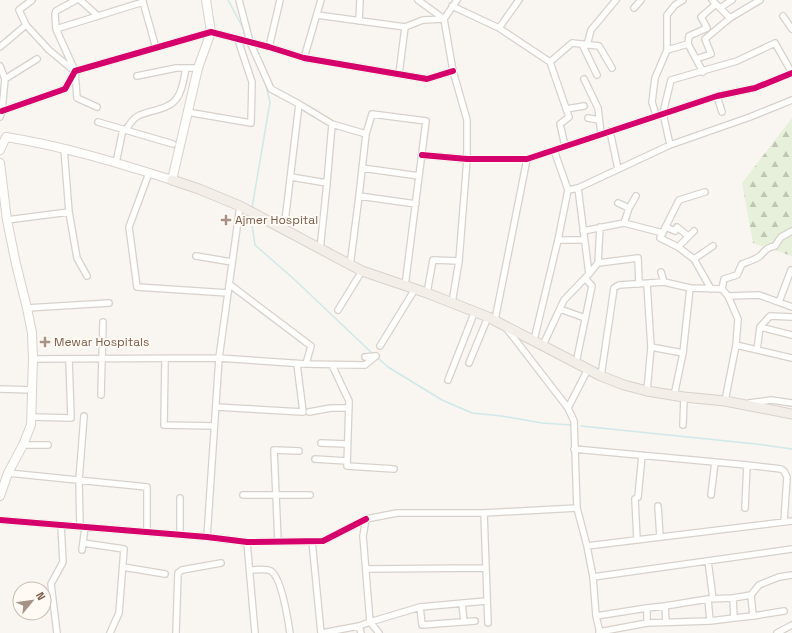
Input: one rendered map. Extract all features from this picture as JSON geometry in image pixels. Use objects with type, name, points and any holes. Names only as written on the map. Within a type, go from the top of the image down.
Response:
[{"type":"main road","points":[[172,180],[199,189],[242,207],[362,272],[415,289],[496,320],[601,376],[647,391],[725,401],[792,414]]},
{"type":"street","points":[[32,0],[19,10],[26,25],[49,50],[75,71]]},
{"type":"street","points":[[76,0],[56,11],[56,29],[75,71],[77,98],[97,107]]},
{"type":"street","points":[[80,0],[98,16]]},
{"type":"street","points":[[0,150],[3,136],[64,149],[172,180],[198,68],[211,32],[206,0]]},
{"type":"street","points":[[238,0],[250,42],[271,90],[299,104],[332,124],[366,134]]},
{"type":"street","points":[[269,47],[280,0]]},
{"type":"street","points":[[304,58],[321,0]]},
{"type":"street","points":[[359,21],[360,0]]},
{"type":"street","points":[[418,0],[444,19]]},
{"type":"street","points":[[452,303],[459,261],[467,160],[467,120],[453,72],[444,19],[457,0]]},
{"type":"street","points":[[499,28],[519,0]]},
{"type":"street","points":[[597,75],[585,44],[591,30],[616,0]]},
{"type":"street","points":[[634,8],[641,0]]},
{"type":"street","points":[[656,115],[652,102],[655,78],[667,50],[667,15],[675,5],[683,0]]},
{"type":"street","points":[[703,72],[688,44],[689,36],[706,28],[701,17],[716,4],[732,0]]},
{"type":"street","points":[[696,59],[711,54],[706,39],[730,18],[760,0]]},
{"type":"street","points":[[56,29],[143,1],[156,48]]},
{"type":"street","points":[[716,4],[730,18]]},
{"type":"street","points":[[452,6],[499,28],[550,62],[569,117],[560,124],[565,146]]},
{"type":"street","points":[[317,15],[405,27],[423,20],[444,19]]},
{"type":"street","points":[[783,16],[792,29]]},
{"type":"street","points":[[0,46],[26,25]]},
{"type":"street","points":[[399,74],[405,27]]},
{"type":"street","points":[[2,111],[65,89],[75,71],[211,32],[304,58],[426,79],[453,72]]},
{"type":"street","points":[[187,112],[251,123],[252,82],[238,40]]},
{"type":"street","points":[[550,62],[572,43],[585,44],[599,46],[612,68]]},
{"type":"street","points":[[422,155],[467,160],[527,159],[656,115],[663,113],[716,96],[755,88],[792,73],[775,43],[737,61],[671,80],[663,113],[670,145]]},
{"type":"street","points":[[667,50],[688,44]]},
{"type":"street","points":[[5,79],[37,59]]},
{"type":"street","points":[[0,66],[5,79],[2,111],[0,117]]},
{"type":"street","points":[[116,163],[125,130],[130,123],[137,117],[160,109],[173,102],[180,92],[186,68]]},
{"type":"street","points":[[137,76],[163,69],[198,68]]},
{"type":"street","points":[[584,79],[598,108],[602,134]]},
{"type":"street","points":[[716,96],[722,112]]},
{"type":"street","points":[[568,190],[578,188],[670,145],[750,117],[792,100]]},
{"type":"street","points":[[284,230],[299,104]]},
{"type":"street","points":[[566,109],[584,106]]},
{"type":"street","points":[[350,266],[370,112],[426,121],[405,286]]},
{"type":"street","points":[[588,118],[599,120]]},
{"type":"street","points":[[98,122],[173,144]]},
{"type":"street","points":[[320,250],[328,183],[332,124]]},
{"type":"street","points":[[610,131],[618,169]]},
{"type":"street","points":[[64,149],[69,212],[77,258],[87,276]]},
{"type":"street","points":[[534,340],[558,240],[568,190],[554,150]]},
{"type":"street","points":[[469,363],[496,320],[527,159]]},
{"type":"street","points":[[0,163],[16,264],[32,333],[33,359],[31,425],[23,445],[8,473],[0,496]]},
{"type":"street","points":[[362,168],[420,176]]},
{"type":"street","points":[[149,173],[129,227],[137,287],[228,293]]},
{"type":"street","points":[[291,177],[328,183]]},
{"type":"street","points":[[576,362],[592,286],[587,276],[578,188]]},
{"type":"street","points":[[705,192],[679,200],[660,238],[678,247],[694,259],[711,289]]},
{"type":"street","points":[[359,196],[416,204]]},
{"type":"street","points":[[624,223],[629,208],[636,196]]},
{"type":"street","points":[[618,203],[629,208]]},
{"type":"street","points":[[207,537],[219,358],[232,262],[242,207]]},
{"type":"street","points":[[8,220],[69,212]]},
{"type":"street","points":[[583,231],[624,223],[663,233]]},
{"type":"street","points":[[543,345],[564,300],[598,263],[600,227]]},
{"type":"street","points":[[666,227],[675,231],[677,227],[688,236]]},
{"type":"street","points":[[678,247],[694,231]]},
{"type":"street","points":[[722,289],[724,278],[737,274],[742,264],[759,257],[768,247],[775,246],[781,237],[792,231]]},
{"type":"street","points":[[558,240],[584,240]]},
{"type":"street","points":[[694,259],[714,246]]},
{"type":"street","points":[[196,256],[232,262]]},
{"type":"street","points":[[598,263],[638,258],[639,284]]},
{"type":"street","points":[[427,294],[433,260],[459,261]]},
{"type":"street","points":[[779,302],[791,270]]},
{"type":"street","points":[[338,310],[362,272]]},
{"type":"street","points":[[661,272],[664,282]]},
{"type":"street","points":[[601,376],[614,288],[619,285],[664,282],[690,288],[722,289],[728,296],[738,319],[736,345],[725,401]]},
{"type":"street","points":[[229,284],[311,346],[306,364]]},
{"type":"street","points":[[647,284],[651,347],[647,391]]},
{"type":"street","points":[[683,425],[679,396],[690,288]]},
{"type":"street","points":[[380,346],[415,289]]},
{"type":"street","points":[[728,296],[759,295],[792,307]]},
{"type":"street","points":[[27,308],[109,303]]},
{"type":"street","points":[[560,309],[585,318]]},
{"type":"street","points":[[448,380],[475,312]]},
{"type":"street","points":[[757,350],[760,328],[770,316],[792,317]]},
{"type":"street","points":[[496,320],[568,408],[574,421],[574,449],[578,508],[588,546],[593,577],[596,616],[600,633],[647,623],[710,621],[784,611]]},
{"type":"street","points":[[101,395],[103,322]]},
{"type":"street","points":[[760,328],[792,335]]},
{"type":"street","points":[[736,345],[792,358]]},
{"type":"street","points":[[651,347],[683,353]]},
{"type":"street","points":[[33,359],[219,358],[297,364],[365,365],[376,356],[365,357]]},
{"type":"street","points":[[165,358],[164,425],[214,426]]},
{"type":"street","points":[[32,417],[71,418],[69,359]]},
{"type":"street","points":[[216,407],[303,412],[297,364]]},
{"type":"street","points":[[332,365],[349,401],[347,466],[394,468]]},
{"type":"street","points":[[568,408],[588,369]]},
{"type":"street","points":[[0,389],[32,390]]},
{"type":"street","points":[[743,405],[771,400],[792,403]]},
{"type":"street","points":[[309,412],[332,408],[349,408]]},
{"type":"street","points":[[82,550],[83,543],[79,480],[84,416]]},
{"type":"street","points":[[321,444],[347,444]]},
{"type":"street","points":[[23,445],[48,445]]},
{"type":"street","points":[[574,449],[781,469],[787,477],[784,522]]},
{"type":"street","points":[[278,540],[274,450],[299,452]]},
{"type":"street","points":[[637,540],[637,498],[642,455]]},
{"type":"street","points":[[315,459],[347,461]]},
{"type":"street","points":[[711,495],[715,462]]},
{"type":"street","points":[[745,508],[747,465]]},
{"type":"street","points":[[8,473],[147,487],[147,532]]},
{"type":"street","points":[[243,495],[310,494]]},
{"type":"street","points":[[180,498],[180,534]]},
{"type":"street","points":[[658,506],[660,537]]},
{"type":"street","points":[[0,520],[180,534],[247,542],[278,540],[323,541],[366,520],[397,513],[484,513],[578,508]]},
{"type":"street","points":[[484,513],[488,623]]},
{"type":"street","points":[[366,520],[363,536],[370,622],[379,633]]},
{"type":"street","points":[[588,546],[792,521]]},
{"type":"street","points":[[57,633],[51,584],[63,562],[61,524]]},
{"type":"street","points":[[312,541],[321,633],[359,626],[420,607],[486,601]]},
{"type":"street","points":[[247,542],[255,633]]},
{"type":"street","points":[[83,543],[124,549],[119,613],[110,633]]},
{"type":"street","points":[[593,577],[792,549]]},
{"type":"street","points":[[708,561],[711,599],[710,621]]},
{"type":"street","points":[[176,633],[178,573],[182,570],[221,563]]},
{"type":"street","points":[[123,567],[165,574]]},
{"type":"street","points":[[366,569],[485,568]]},
{"type":"street","points":[[250,570],[267,570],[276,576],[281,590],[290,633]]},
{"type":"street","points":[[596,616],[711,599],[751,595],[759,585],[779,577],[792,575]]},
{"type":"street","points":[[751,595],[753,616]]},
{"type":"street","points":[[733,598],[734,618]]},
{"type":"street","points":[[462,603],[464,622]]},
{"type":"street","points":[[665,606],[666,622]]},
{"type":"street","points":[[420,607],[422,625],[475,620]]},
{"type":"street","points":[[647,608],[647,623]]},
{"type":"street","points":[[777,633],[792,625]]},
{"type":"street","points":[[359,626],[361,633]]},
{"type":"green space","points":[[792,118],[792,256],[753,243],[742,183]]},
{"type":"waterway","points":[[228,0],[243,28],[246,39]]},
{"type":"waterway","points":[[252,208],[270,102],[265,82]]},
{"type":"waterway","points":[[251,218],[255,245],[295,280],[373,354]]},
{"type":"waterway","points":[[378,358],[388,367],[442,400],[472,413],[502,416],[542,423],[571,425]]},
{"type":"waterway","points":[[581,426],[792,449]]},
{"type":"cycle path","points":[[2,111],[65,89],[75,71],[211,32],[304,58],[427,79],[453,71]]},
{"type":"cycle path","points":[[422,155],[467,159],[527,159],[717,96],[755,88],[792,73]]},
{"type":"cycle path","points":[[0,520],[207,537],[247,542],[323,541],[366,519]]},
{"type":"place","name":"Ajmer Hospital","points":[[226,220]]},
{"type":"place","name":"Mewar Hospitals","points":[[45,342]]}]
